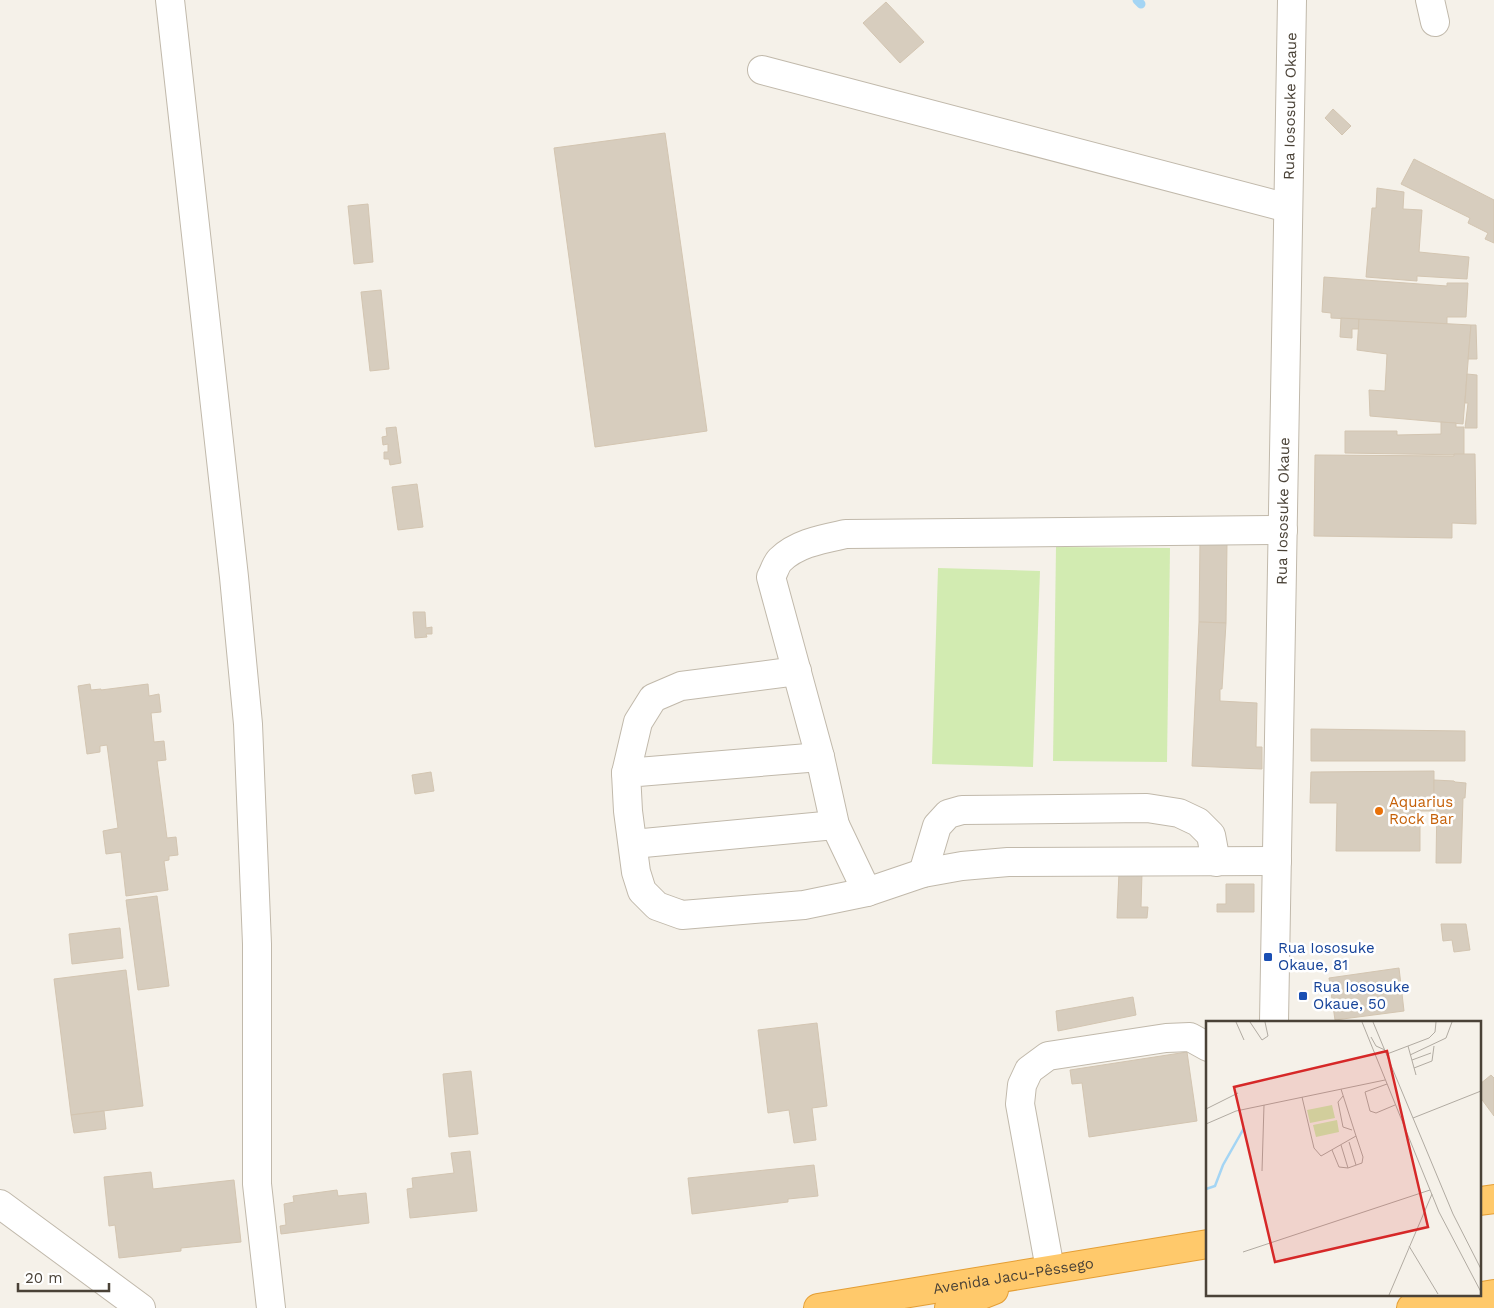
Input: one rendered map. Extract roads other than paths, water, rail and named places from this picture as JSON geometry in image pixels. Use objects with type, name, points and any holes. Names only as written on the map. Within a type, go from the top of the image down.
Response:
[{"type":"highway","name":"Avenida Jacu-Pêssego","points":[[818,1308],[862,1305],[1050,1269],[1206,1244]]},
{"type":"highway","points":[[948,1308],[1050,1269]]},
{"type":"highway","points":[[1411,1308],[1482,1300]]},
{"type":"street","points":[[170,0],[234,577],[248,724],[257,944],[257,1184],[271,1308]]},
{"type":"street","name":"Rua Iososuke Okaue","points":[[1274,1021],[1292,0]]},
{"type":"street","points":[[762,70],[1288,208]]},
{"type":"street","points":[[867,892],[834,825],[820,757],[771,577],[778,561],[796,548],[821,539],[846,534],[1283,530]]},
{"type":"street","points":[[797,671],[680,686],[653,698],[638,722],[626,773],[632,844],[636,872],[642,891],[657,906],[682,914],[804,905],[867,892],[923,873],[962,866],[1008,862],[1277,861]]},
{"type":"street","points":[[626,773],[820,757]]},
{"type":"street","points":[[923,873],[937,826],[948,814],[962,810],[1147,808],[1179,813],[1198,822],[1211,835],[1216,862]]},
{"type":"street","points":[[632,844],[834,825]]},
{"type":"street","points":[[1050,1269],[1020,1104],[1022,1086],[1029,1070],[1048,1056],[1166,1038],[1190,1037],[1206,1046]]},
{"type":"street","points":[[0,1204],[142,1308]]},
{"type":"waterway","points":[[1137,0],[1141,4]]},
{"type":"place","name":"Aquarius Rock Bar","points":[[1379,811]]},
{"type":"place","name":"Rua Iososuke Okaue, 81","points":[[1268,957]]},
{"type":"place","name":"Rua Iososuke Okaue, 50","points":[[1303,996]]}]
